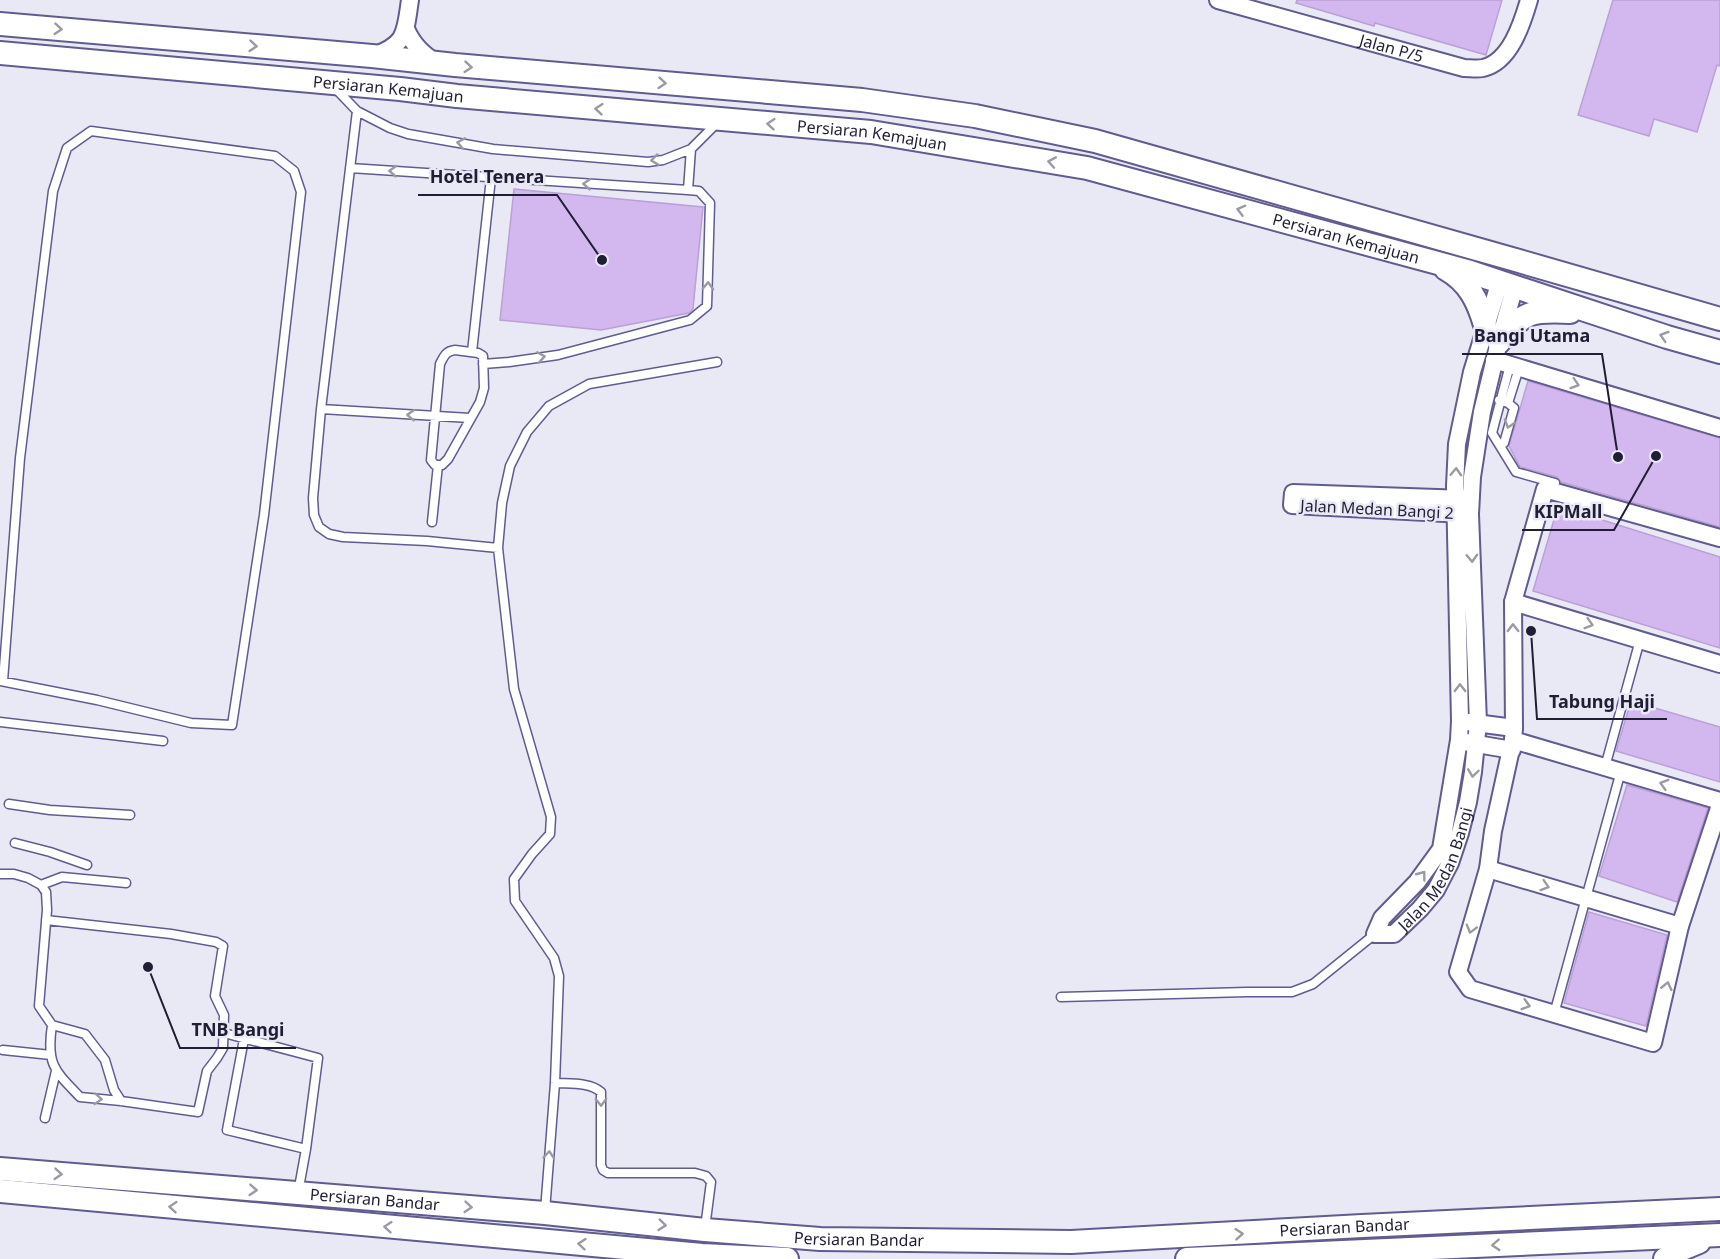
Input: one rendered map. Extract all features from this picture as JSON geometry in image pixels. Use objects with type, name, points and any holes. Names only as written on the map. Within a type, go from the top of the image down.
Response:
[{"type":"main road","name":"Persiaran Kemajuan","points":[[5,23],[372,56],[437,64],[862,99],[975,116],[1095,141],[1720,320]]},
{"type":"main road","name":"Persiaran Kemajuan","points":[[0,53],[871,132],[1087,168],[1508,281],[1667,337],[1720,352]]},
{"type":"main road","points":[[1355,214],[1390,233],[1496,265],[1508,281],[1519,275],[1539,277],[1605,297],[1631,293]]},
{"type":"main road","points":[[1432,261],[1455,274],[1473,294],[1501,352]]},
{"type":"main road","points":[[1501,352],[1516,322],[1534,312],[1599,314]]},
{"type":"main road","name":"Persiaran Bandar","points":[[0,1169],[544,1213],[705,1230],[820,1239],[1071,1242],[1720,1209]]},
{"type":"main road","name":"Persiaran Bandar","points":[[0,1191],[701,1257],[787,1259]]},
{"type":"main road","points":[[1475,1221],[1528,1230],[1608,1227],[1630,1245]]},
{"type":"main road","points":[[1665,1259],[1719,1230]]},
{"type":"main road","name":"Persiaran Bandar","points":[[1187,1259],[1537,1244],[1630,1245],[1719,1230]]},
{"type":"main road","points":[[1537,1244],[1583,1259]]},
{"type":"street","points":[[372,56],[385,52],[398,43],[406,28],[410,0]]},
{"type":"street","name":"Jalan P/5","points":[[1218,0],[1253,5],[1464,68],[1484,68],[1500,59],[1515,40],[1529,0]]},
{"type":"street","points":[[406,28],[418,50],[437,64]]},
{"type":"street","name":"Jalan Medan Bangi","points":[[1501,352],[1464,406],[1457,444],[1463,506],[1478,723],[1468,802],[1450,863],[1436,890],[1394,934],[1375,934],[1382,918],[1417,882],[1441,849],[1460,741],[1463,506],[1475,449],[1499,397],[1508,281]]},
{"type":"street","points":[[1501,352],[1720,428]]},
{"type":"street","name":"Jalan Medan Bangi","points":[[1460,721],[1478,723],[1513,739],[1720,803],[1680,926],[1653,1043],[1470,989],[1458,972],[1488,869],[1493,831],[1513,739],[1513,602],[1545,489],[1720,538]]},
{"type":"street","name":"Jalan Medan Bangi 2","points":[[1293,493],[1463,506],[1292,505],[1293,493]]},
{"type":"street","points":[[1513,602],[1720,664]]},
{"type":"street","name":"Jalan Medan Bangi","points":[[1460,741],[1476,744],[1513,739]]},
{"type":"street","points":[[1488,869],[1680,926]]},
{"type":"lane","points":[[330,84],[357,111],[382,125],[408,134],[493,149],[648,162],[663,160],[692,149],[720,120]]},
{"type":"lane","points":[[357,111],[321,409],[313,498],[314,514],[319,527],[329,534],[344,537],[427,541],[498,548]]},
{"type":"lane","points":[[92,131],[275,156],[294,171],[301,192],[264,515],[232,725],[191,723],[97,700],[1,681],[22,447],[53,191],[67,148],[92,131]]},
{"type":"lane","points":[[688,190],[692,149]]},
{"type":"lane","points":[[350,168],[699,191],[710,203],[707,306],[690,320],[569,352],[483,364]]},
{"type":"lane","points":[[472,352],[491,178]]},
{"type":"lane","points":[[449,351],[472,352],[483,356],[484,388],[480,402],[448,459],[442,465],[432,464],[434,416],[440,364],[444,355],[449,351]]},
{"type":"lane","points":[[1501,352],[1499,397],[1492,433],[1516,472],[1720,531]]},
{"type":"lane","points":[[544,1213],[555,1083],[559,976],[554,958],[515,901],[514,879],[550,834],[551,817],[514,689],[498,548],[502,503],[510,466],[527,432],[549,406],[589,384],[717,362]]},
{"type":"lane","points":[[1499,397],[1514,408],[1501,445]]},
{"type":"lane","points":[[321,409],[470,418]]},
{"type":"lane","points":[[432,522],[438,465]]},
{"type":"lane","points":[[1554,1014],[1586,898],[1640,640]]},
{"type":"lane","points":[[0,722],[163,741]]},
{"type":"lane","points":[[9,804],[50,810],[130,815]]},
{"type":"lane","points":[[15,843],[87,865]]},
{"type":"lane","points":[[0,874],[14,874],[28,878],[41,885],[45,892],[46,920],[39,1006],[52,1025],[85,1034],[105,1060],[114,1090],[121,1101]]},
{"type":"lane","points":[[41,885],[62,877],[126,883]]},
{"type":"lane","points":[[46,920],[171,934],[216,942],[223,946],[215,996],[224,1015],[223,1048],[207,1071],[198,1112],[80,1097],[52,1066],[49,1042],[52,1025]]},
{"type":"lane","points":[[1061,997],[1292,992],[1313,984],[1375,934]]},
{"type":"lane","points":[[224,1033],[318,1058],[298,1193]]},
{"type":"lane","points":[[244,1039],[227,1130],[306,1149]]},
{"type":"lane","points":[[3,1050],[51,1055]]},
{"type":"lane","points":[[45,1118],[56,1071]]},
{"type":"lane","points":[[555,1083],[589,1085],[601,1092],[601,1165],[603,1170],[608,1173],[695,1173],[706,1176],[711,1182],[705,1230]]},
{"type":"building","points":[[1297,0],[1502,0],[1486,55],[1375,23],[1374,26],[1296,3]]},
{"type":"building","points":[[1613,0],[1720,0],[1720,66],[1717,65],[1697,132],[1654,119],[1649,136],[1578,115]]},
{"type":"building","points":[[514,189],[703,207],[693,309],[689,313],[601,330],[500,320]]},
{"type":"building","points":[[1528,381],[1720,438],[1720,527],[1561,482],[1557,477],[1520,467],[1509,446]]},
{"type":"building","points":[[1558,506],[1720,557],[1720,648],[1533,591]]},
{"type":"building","points":[[1631,701],[1720,727],[1720,782],[1616,751]]},
{"type":"building","points":[[1627,785],[1708,808],[1677,902],[1599,876]]},
{"type":"building","points":[[1589,912],[1667,935],[1646,1026],[1564,1003]]},
{"type":"place","name":"Hotel Tenera","points":[[602,260]]},
{"type":"place","name":"KIPMall","points":[[1656,456]]},
{"type":"place","name":"Bangi Utama","points":[[1618,457]]},
{"type":"place","name":"Tabung Haji","points":[[1531,631]]},
{"type":"place","name":"TNB Bangi","points":[[148,967]]}]
